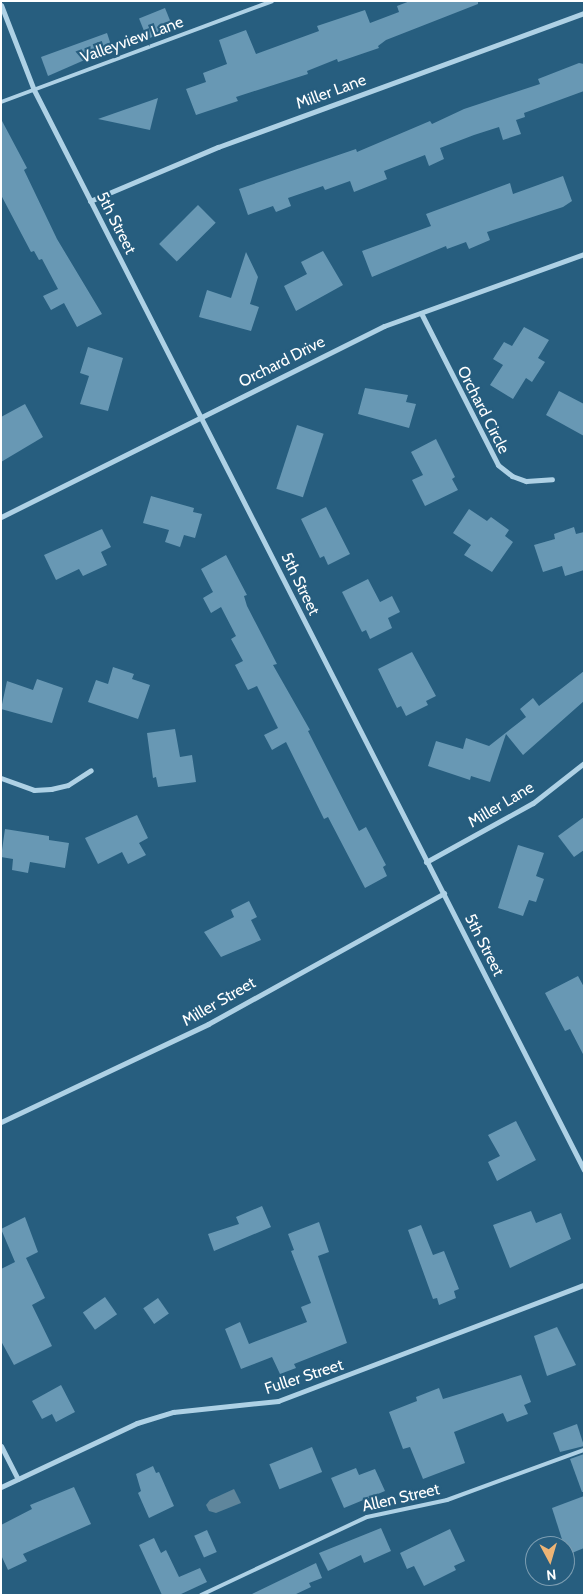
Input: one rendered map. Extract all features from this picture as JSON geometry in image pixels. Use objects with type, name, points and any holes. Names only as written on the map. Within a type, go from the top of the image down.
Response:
[{"type":"street","name":"5th Street","points":[[1,5],[34,90],[584,1170]]},
{"type":"street","name":"Miller Lane","points":[[90,201],[218,147],[584,13]]},
{"type":"street","name":"Orchard Drive","points":[[1,517],[344,344],[420,313],[584,254]]},
{"type":"street","name":"Orchard Circle","points":[[420,313],[498,465],[526,481],[552,479]]},
{"type":"street","name":"Miller Lane","points":[[426,862],[533,804],[584,763]]},
{"type":"street","points":[[1,778],[34,790],[51,789],[68,785],[91,770]]},
{"type":"street","name":"Miller Street","points":[[1,1122],[200,1029],[444,893]]},
{"type":"street","name":"Fuller Street","points":[[1,1487],[136,1423],[173,1412],[244,1407],[286,1399],[584,1285]]},
{"type":"street","points":[[1,1446],[18,1479]]},
{"type":"lane","name":"Valleyview Lane","points":[[1,102],[272,1]]},
{"type":"lane","name":"Allen Street","points":[[201,1595],[367,1517],[447,1500],[584,1450]]},
{"type":"water","points":[[234,1489],[241,1503],[216,1513],[209,1511],[206,1505],[210,1500]]},
{"type":"building","points":[[410,1],[478,1],[478,4],[386,40],[378,46],[379,48],[338,62],[337,59],[307,71],[308,74],[236,97],[238,101],[196,115],[186,89],[206,82],[203,73],[227,64],[219,40],[246,30],[256,54],[319,31],[317,26],[365,10],[370,23],[399,12],[397,6]]},
{"type":"building","points":[[165,8],[173,28],[147,39],[139,18]]},
{"type":"building","points":[[107,33],[112,48],[48,76],[41,57]]},
{"type":"building","points":[[579,63],[584,64],[584,91],[524,113],[525,117],[516,120],[521,134],[503,140],[499,127],[440,148],[444,159],[429,166],[425,155],[384,171],[387,179],[354,192],[350,181],[325,190],[323,186],[288,198],[291,206],[276,212],[273,206],[248,215],[239,189],[356,149],[357,152],[430,121],[432,124],[464,109],[540,84],[538,79]]},
{"type":"building","points":[[158,98],[150,130],[98,119]]},
{"type":"building","points":[[1,119],[27,168],[24,170],[57,239],[102,314],[77,327],[64,303],[51,310],[43,296],[58,289],[42,259],[39,260],[34,251],[31,252],[1,195]]},
{"type":"building","points":[[563,176],[572,201],[563,207],[487,232],[490,240],[469,249],[466,242],[447,249],[446,246],[372,277],[362,251],[431,226],[426,214],[510,183],[513,194]]},
{"type":"building","points":[[198,205],[216,223],[177,262],[159,244]]},
{"type":"building","points":[[323,251],[343,285],[296,311],[284,286],[307,274],[301,262]]},
{"type":"building","points":[[246,252],[258,277],[250,304],[259,307],[251,331],[199,317],[207,290],[231,298]]},
{"type":"building","points":[[524,327],[549,340],[538,358],[545,362],[532,382],[526,378],[513,399],[490,385],[503,365],[493,359],[504,342],[512,346]]},
{"type":"building","points":[[88,347],[123,358],[108,411],[80,404],[89,376],[80,373]]},
{"type":"building","points":[[365,388],[408,395],[406,402],[416,404],[409,428],[358,414]]},
{"type":"building","points":[[559,391],[584,404],[584,436],[546,415]]},
{"type":"building","points":[[25,404],[43,437],[1,462],[1,417]]},
{"type":"building","points":[[297,425],[324,434],[303,497],[276,489]]},
{"type":"building","points":[[436,439],[455,477],[452,479],[458,490],[425,506],[412,480],[423,475],[411,452]]},
{"type":"building","points":[[151,496],[194,508],[193,512],[202,514],[195,538],[184,535],[180,547],[165,542],[169,530],[143,523]]},
{"type":"building","points":[[326,507],[350,554],[328,565],[324,556],[320,558],[301,519]]},
{"type":"building","points":[[469,509],[487,521],[491,517],[509,530],[505,536],[513,542],[492,572],[464,555],[471,545],[453,533]]},
{"type":"building","points":[[574,527],[576,534],[584,532],[584,570],[565,576],[562,566],[543,572],[534,545],[555,539],[554,534]]},
{"type":"building","points":[[102,529],[111,547],[101,552],[107,565],[83,576],[79,569],[56,580],[44,555]]},
{"type":"building","points":[[226,555],[247,595],[244,596],[247,606],[277,664],[273,665],[310,730],[308,731],[359,831],[366,827],[386,865],[383,867],[387,876],[365,888],[328,817],[324,819],[286,742],[272,750],[264,735],[278,728],[257,686],[248,690],[235,665],[243,661],[231,639],[236,636],[221,607],[211,613],[203,598],[213,592],[201,569]]},
{"type":"building","points":[[368,579],[380,602],[392,596],[400,612],[388,618],[392,628],[370,639],[366,630],[362,632],[342,592]]},
{"type":"building","points":[[412,652],[436,696],[426,701],[428,705],[406,716],[401,706],[397,708],[378,669]]},
{"type":"building","points":[[113,667],[134,674],[132,679],[150,685],[138,719],[88,702],[96,680],[108,684]]},
{"type":"building","points":[[584,671],[584,701],[523,755],[506,734],[490,782],[471,776],[470,780],[428,766],[436,741],[463,749],[466,738],[489,746],[526,717],[520,709],[533,698],[539,706]]},
{"type":"building","points":[[37,679],[63,688],[52,723],[1,709],[7,681],[33,690]]},
{"type":"building","points":[[175,729],[180,757],[192,755],[196,782],[158,787],[156,777],[153,778],[147,733]]},
{"type":"building","points":[[137,815],[148,838],[139,843],[146,855],[128,864],[122,852],[98,864],[85,838]]},
{"type":"building","points":[[584,817],[584,850],[574,857],[558,836]]},
{"type":"building","points":[[5,829],[49,836],[49,840],[69,843],[65,868],[30,862],[28,873],[12,870],[13,859],[1,857]]},
{"type":"building","points":[[518,845],[544,853],[536,876],[544,879],[536,902],[529,900],[523,916],[498,908]]},
{"type":"building","points":[[249,901],[257,917],[251,920],[261,940],[221,957],[204,932],[234,917],[231,910]]},
{"type":"building","points":[[578,976],[584,987],[584,1056],[570,1029],[565,1031],[545,993]]},
{"type":"building","points":[[516,1121],[536,1160],[497,1181],[488,1162],[500,1156],[488,1135]]},
{"type":"building","points":[[262,1206],[271,1227],[214,1251],[208,1234],[239,1224],[236,1217]]},
{"type":"building","points":[[531,1211],[536,1223],[561,1213],[571,1239],[510,1268],[493,1225]]},
{"type":"building","points":[[25,1217],[38,1252],[26,1258],[45,1298],[32,1305],[52,1346],[14,1365],[1,1341],[1,1269],[15,1262],[1,1229]]},
{"type":"building","points":[[319,1222],[329,1252],[318,1256],[347,1343],[294,1364],[296,1368],[280,1374],[272,1357],[241,1369],[225,1329],[240,1322],[249,1344],[307,1322],[301,1307],[311,1303],[291,1251],[294,1250],[288,1234]]},
{"type":"building","points":[[421,1225],[433,1255],[444,1251],[459,1289],[454,1291],[456,1298],[439,1305],[437,1298],[433,1299],[408,1230]]},
{"type":"building","points":[[105,1297],[117,1314],[95,1330],[83,1312]]},
{"type":"building","points":[[158,1298],[169,1314],[154,1324],[143,1308]]},
{"type":"building","points":[[557,1327],[576,1365],[547,1376],[534,1336]]},
{"type":"building","points":[[521,1375],[531,1402],[524,1405],[528,1414],[507,1422],[503,1413],[454,1432],[465,1463],[423,1479],[410,1447],[403,1449],[389,1412],[417,1401],[416,1397],[439,1388],[443,1399]]},
{"type":"building","points":[[61,1385],[75,1412],[56,1422],[52,1414],[42,1419],[32,1401]]},
{"type":"building","points":[[577,1424],[584,1446],[560,1452],[553,1433]]},
{"type":"building","points":[[312,1447],[322,1472],[279,1489],[269,1464]]},
{"type":"building","points":[[584,1454],[584,1492],[582,1492],[570,1459]]},
{"type":"building","points":[[153,1466],[156,1473],[159,1472],[174,1506],[149,1518],[138,1493],[141,1491],[136,1474]]},
{"type":"building","points":[[356,1468],[359,1475],[375,1469],[385,1491],[344,1508],[331,1478]]},
{"type":"building","points":[[74,1487],[91,1524],[23,1554],[27,1561],[8,1570],[1,1555],[1,1525],[32,1509],[30,1505]]},
{"type":"building","points":[[584,1496],[584,1548],[575,1552],[575,1536],[561,1536],[552,1508]]},
{"type":"building","points":[[381,1528],[391,1551],[364,1563],[361,1555],[328,1571],[319,1553]]},
{"type":"building","points":[[450,1529],[465,1561],[454,1566],[456,1570],[424,1586],[414,1566],[407,1569],[400,1553]]},
{"type":"building","points":[[207,1530],[217,1552],[204,1558],[194,1536]]},
{"type":"building","points":[[154,1538],[161,1553],[166,1550],[179,1577],[200,1568],[207,1582],[179,1595],[162,1595],[139,1545]]},
{"type":"building","points":[[316,1563],[322,1578],[309,1583],[311,1587],[294,1595],[250,1595]]}]
